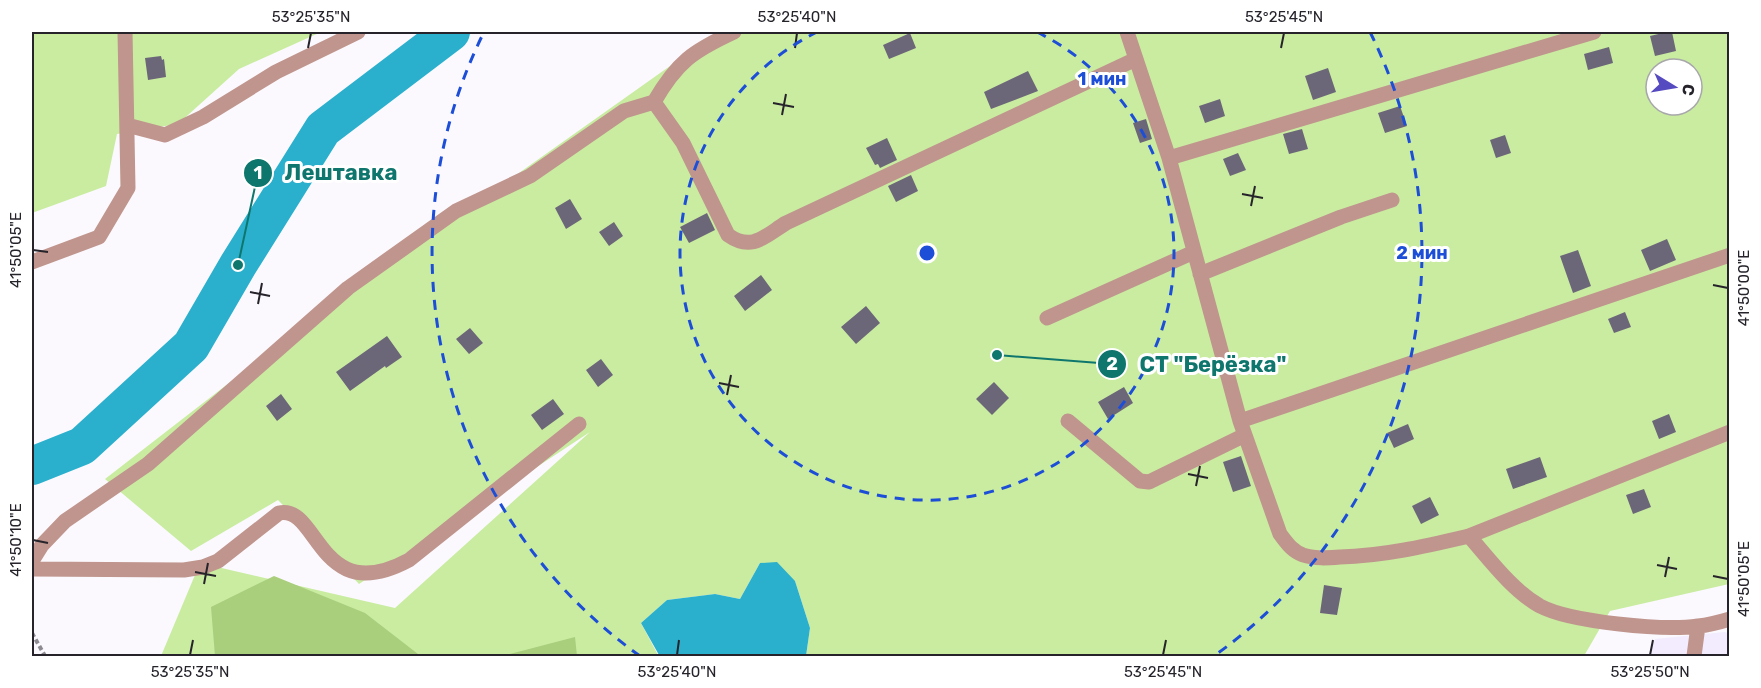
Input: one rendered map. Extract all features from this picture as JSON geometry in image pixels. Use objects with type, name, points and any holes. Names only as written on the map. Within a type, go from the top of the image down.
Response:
[{"type":"street","points":[[32,262],[99,237],[128,188],[125,32]]},
{"type":"street","points":[[127,124],[165,135],[203,117],[276,72],[358,32]]},
{"type":"street","points":[[32,561],[42,545],[65,521],[148,464],[348,288],[456,211],[530,176],[624,111],[654,102],[666,80],[681,63],[704,46],[734,32]]},
{"type":"street","points":[[1127,32],[1169,158],[1242,428],[1280,534],[1290,549],[1304,556],[1320,558],[1361,557],[1409,550],[1469,536],[1730,432]]},
{"type":"street","points":[[1169,158],[1594,32]]},
{"type":"street","points":[[654,102],[683,144],[728,235],[737,242],[746,244],[756,241],[786,223],[1136,59]]},
{"type":"street","points":[[1200,274],[1341,217],[1392,200]]},
{"type":"street","points":[[1047,318],[1194,252]]},
{"type":"street","points":[[1068,421],[1140,481],[1149,482],[1242,428],[1730,255]]},
{"type":"street","points":[[32,569],[184,570],[203,567],[218,561],[279,513],[285,512],[296,516],[336,564],[352,572],[370,574],[390,570],[409,560],[579,424]]},
{"type":"street","points":[[1469,536],[1518,590],[1541,607],[1573,616],[1631,626],[1698,626],[1730,619]]},
{"type":"street","points":[[1694,657],[1698,626]]},
{"type":"path","points":[[32,633],[45,657]]},
{"type":"shaded area","points":[[1725,632],[1729,634],[1729,656],[1649,656],[1655,639]]},
{"type":"green space","points":[[32,32],[321,32],[239,69],[178,124],[117,134],[106,186],[32,213]]},
{"type":"green space","points":[[718,32],[1729,32],[1729,584],[1610,611],[1584,656],[806,656],[810,628],[795,581],[760,563],[740,599],[715,594],[667,600],[641,623],[658,655],[661,656],[161,656],[200,563],[395,608],[590,432],[359,584],[278,500],[191,551],[105,479],[296,331]]},
{"type":"green space","points":[[274,576],[365,613],[418,654],[428,656],[215,656],[211,607]]},
{"type":"green space","points":[[575,637],[577,656],[502,656]]},
{"type":"water","points":[[777,562],[795,581],[810,628],[806,656],[659,655],[641,623],[667,600],[715,594],[740,599],[760,563]]},
{"type":"building","points":[[1672,32],[1676,51],[1655,56],[1650,36]]},
{"type":"building","points":[[910,33],[916,48],[889,59],[883,45]]},
{"type":"building","points":[[1609,47],[1613,63],[1588,70],[1584,54]]},
{"type":"building","points":[[161,56],[162,60],[164,59],[166,77],[148,80],[145,58]]},
{"type":"building","points":[[1328,68],[1336,92],[1313,100],[1305,76]]},
{"type":"building","points":[[1028,71],[1038,91],[991,109],[984,92]]},
{"type":"building","points":[[1220,99],[1225,116],[1205,123],[1199,106]]},
{"type":"building","points":[[1400,106],[1407,126],[1385,133],[1378,113]]},
{"type":"building","points":[[1146,119],[1152,139],[1140,143],[1133,123]]},
{"type":"building","points":[[1302,129],[1308,149],[1289,154],[1283,134]]},
{"type":"building","points":[[1505,135],[1511,153],[1496,158],[1490,140]]},
{"type":"building","points":[[887,138],[897,160],[880,168],[878,164],[875,165],[866,148]]},
{"type":"building","points":[[1238,153],[1246,170],[1230,176],[1223,159]]},
{"type":"building","points":[[911,175],[918,191],[896,202],[888,186]]},
{"type":"building","points":[[570,199],[582,219],[566,229],[555,208]]},
{"type":"building","points":[[707,213],[715,230],[689,243],[680,227]]},
{"type":"building","points":[[614,222],[623,236],[609,246],[599,232]]},
{"type":"building","points":[[1667,239],[1676,260],[1650,271],[1641,250]]},
{"type":"building","points":[[1578,250],[1591,286],[1573,293],[1560,256]]},
{"type":"building","points":[[761,275],[772,290],[745,311],[734,296]]},
{"type":"building","points":[[866,306],[880,323],[856,344],[841,327]]},
{"type":"building","points":[[1625,312],[1631,327],[1614,333],[1608,319]]},
{"type":"building","points":[[470,328],[483,343],[469,354],[456,339]]},
{"type":"building","points":[[387,336],[402,357],[350,391],[336,372]]},
{"type":"building","points":[[601,359],[613,375],[598,387],[586,370]]},
{"type":"building","points":[[994,382],[1009,398],[992,415],[976,399]]},
{"type":"building","points":[[1124,387],[1133,403],[1108,419],[1098,402]]},
{"type":"building","points":[[281,394],[292,409],[277,421],[266,406]]},
{"type":"building","points":[[553,399],[564,414],[542,430],[531,415]]},
{"type":"building","points":[[1669,414],[1676,432],[1659,439],[1652,421]]},
{"type":"building","points":[[1408,424],[1414,439],[1394,448],[1387,433]]},
{"type":"building","points":[[1241,456],[1251,486],[1233,492],[1223,462]]},
{"type":"building","points":[[1540,457],[1547,477],[1513,489],[1506,469]]},
{"type":"building","points":[[1644,489],[1651,507],[1633,514],[1626,495]]},
{"type":"building","points":[[1430,497],[1439,515],[1421,524],[1412,506]]},
{"type":"building","points":[[1324,585],[1342,588],[1337,615],[1320,613]]},
{"type":"waterway","points":[[32,466],[82,446],[191,346],[238,265],[323,129],[451,32]]},
{"type":"place","name":"Лештавка","points":[[238,265]]},
{"type":"place","name":"СТ \"Берёзка\"","points":[[997,355]]}]
